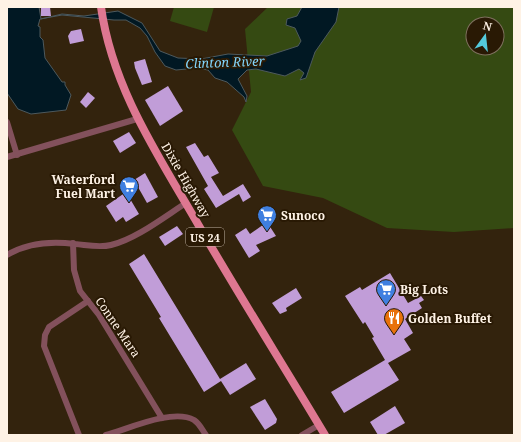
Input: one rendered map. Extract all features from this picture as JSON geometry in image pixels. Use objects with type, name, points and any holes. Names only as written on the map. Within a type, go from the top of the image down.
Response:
[{"type":"main road","name":"Dixie Highway","points":[[102,10],[104,23],[120,80],[137,119],[325,435]]},
{"type":"street","points":[[7,157],[137,119]]},
{"type":"street","points":[[7,122],[17,155]]},
{"type":"street","points":[[7,255],[16,250],[36,244],[73,243],[103,246],[118,243],[141,231],[186,203]]},
{"type":"street","name":"Conne Mara","points":[[73,243],[73,258],[77,282],[162,418]]},
{"type":"street","points":[[79,435],[44,346],[45,335],[49,327],[88,301]]},
{"type":"street","points":[[106,435],[162,418],[174,416],[193,419],[200,425],[206,435]]},
{"type":"street","points":[[302,435],[319,425]]},
{"type":"green space","points":[[174,7],[214,7],[207,32],[170,21]]},
{"type":"green space","points":[[268,7],[514,7],[514,228],[454,232],[387,228],[323,198],[263,186],[232,130],[251,92],[245,29]]},
{"type":"water","points":[[7,7],[39,7],[41,19],[38,26],[40,27],[40,37],[43,40],[45,58],[62,82],[65,82],[65,85],[71,95],[66,110],[31,114],[18,109],[7,93]]},
{"type":"water","name":"Clinton River","points":[[302,7],[339,7],[336,22],[315,52],[306,78],[300,80],[304,73],[299,69],[285,76],[256,69],[247,70],[238,79],[247,96],[246,102],[244,97],[227,82],[215,78],[208,70],[197,68],[176,70],[165,66],[155,52],[147,36],[140,28],[126,20],[62,15],[44,18],[62,14],[84,16],[118,11],[142,23],[160,51],[178,58],[201,59],[228,54],[267,56],[298,46],[301,41],[295,28],[286,25],[287,19],[297,16]]},
{"type":"building","points":[[41,7],[50,7],[51,16],[41,16]]},
{"type":"building","points":[[81,29],[84,41],[70,44],[68,36],[71,31]]},
{"type":"building","points":[[145,59],[152,82],[142,85],[134,62]]},
{"type":"building","points":[[168,86],[183,111],[160,126],[145,100]]},
{"type":"building","points":[[88,92],[95,98],[86,108],[80,102]]},
{"type":"building","points":[[129,132],[136,143],[120,153],[113,141]]},
{"type":"building","points":[[195,143],[204,157],[208,155],[219,173],[211,177],[223,196],[243,184],[251,197],[243,202],[239,194],[216,208],[204,189],[208,186],[186,147]]},
{"type":"building","points":[[145,173],[158,197],[147,203],[134,180]]},
{"type":"building","points":[[126,192],[139,214],[126,222],[123,217],[116,222],[106,206]]},
{"type":"building","points":[[267,222],[276,236],[256,245],[260,251],[249,258],[235,235],[246,228],[250,234]]},
{"type":"building","points":[[177,226],[183,234],[165,246],[159,237]]},
{"type":"building","points":[[144,254],[220,379],[246,363],[256,379],[230,395],[221,381],[204,392],[159,318],[161,317],[129,264]]},
{"type":"building","points":[[390,273],[408,303],[421,296],[424,300],[419,303],[422,308],[405,319],[413,333],[404,339],[411,350],[388,363],[399,380],[344,413],[331,392],[385,360],[372,338],[374,337],[365,322],[363,324],[345,296],[360,287],[362,290]]},
{"type":"building","points":[[296,288],[302,298],[286,308],[287,311],[280,314],[272,303]]},
{"type":"building","points":[[265,399],[277,419],[276,423],[265,430],[250,407]]},
{"type":"building","points":[[395,406],[405,423],[384,435],[378,435],[370,422]]},
{"type":"place","name":"Waterford Fuel Mart","points":[[129,203]]},
{"type":"place","name":"Sunoco","points":[[267,232]]},
{"type":"place","name":"Big Lots","points":[[386,306]]},
{"type":"place","name":"Golden Buffet","points":[[394,335]]}]
